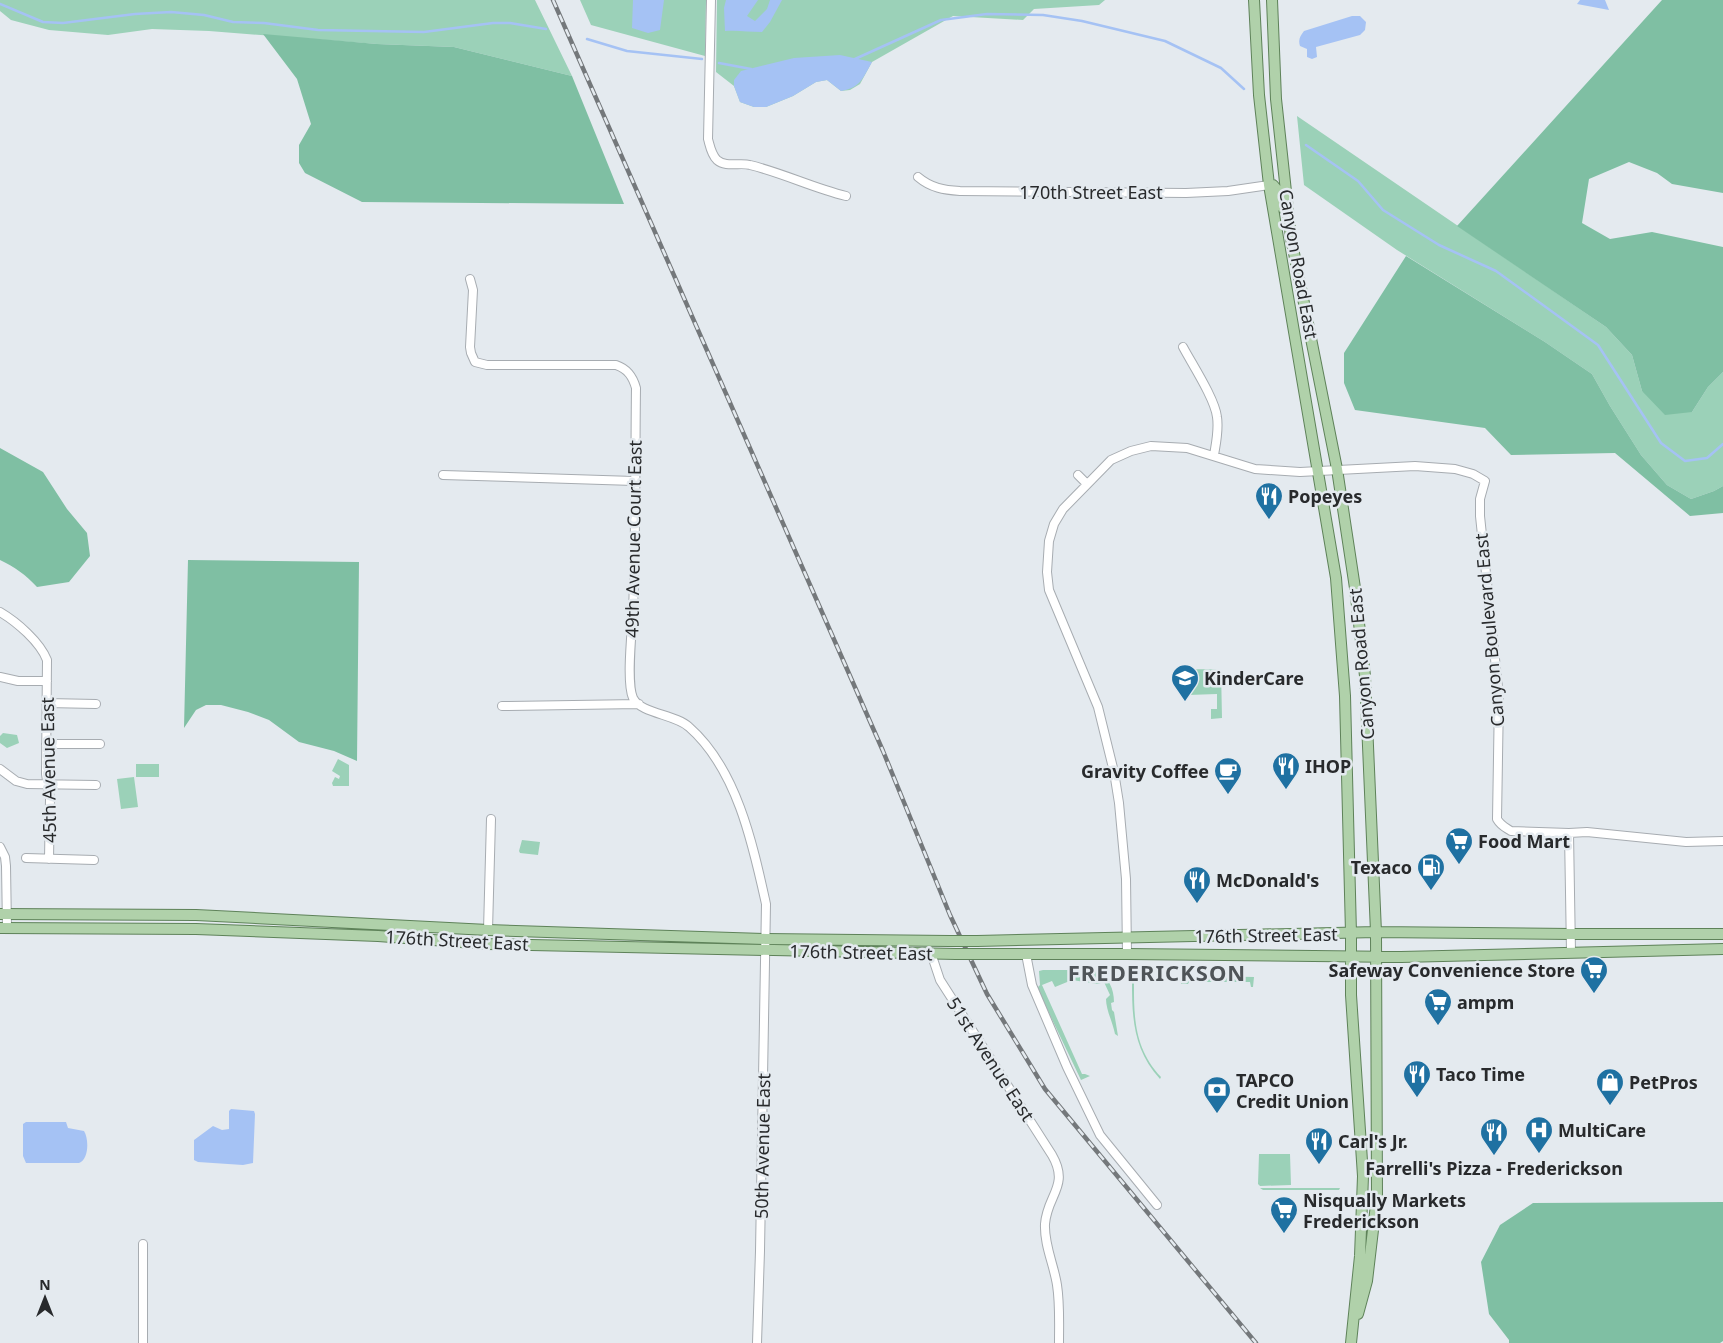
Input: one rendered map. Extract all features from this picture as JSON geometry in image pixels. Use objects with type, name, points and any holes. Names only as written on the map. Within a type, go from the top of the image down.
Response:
[{"type":"main road","name":"Canyon Road East","points":[[1254,0],[1259,95],[1268,185],[1336,578],[1341,626],[1345,696],[1351,995],[1363,1176],[1360,1256],[1351,1343]]},
{"type":"main road","name":"Canyon Road East","points":[[1272,0],[1276,99],[1292,238],[1336,469],[1355,588],[1365,676],[1376,932],[1377,1196],[1368,1281],[1353,1332]]},
{"type":"main road","points":[[1268,185],[1272,185],[1278,191],[1292,238]]},
{"type":"main road","name":"176th Street East","points":[[3,914],[196,915],[488,930],[766,939],[978,941],[1376,932],[1723,934]]},
{"type":"main road","name":"176th Street East","points":[[3,928],[196,929],[378,936],[488,944],[956,954],[1376,957],[1723,949]]},
{"type":"main road","points":[[378,936],[382,931],[453,933],[471,929]]},
{"type":"street","points":[[711,0],[708,130],[710,150],[717,160],[725,164],[749,164],[846,196]]},
{"type":"street","name":"170th Street East","points":[[918,177],[931,186],[940,189],[960,191],[1186,193],[1228,191],[1268,185]]},
{"type":"street","name":"49th Avenue Court East","points":[[470,279],[473,290],[470,347],[473,360],[487,365],[607,364],[620,366],[634,379],[636,388],[633,611],[630,661],[632,695],[639,704]]},
{"type":"street","points":[[1183,347],[1213,403],[1217,415],[1218,430],[1214,456]]},
{"type":"street","points":[[1126,954],[1126,878],[1114,772],[1098,707],[1049,590],[1047,572],[1049,541],[1054,524],[1063,509],[1086,483],[1111,460],[1131,450],[1151,446],[1187,448],[1255,469],[1300,472],[1336,469]]},
{"type":"street","name":"Canyon Boulevard East","points":[[1336,469],[1415,466],[1454,469],[1473,474],[1485,481],[1480,499],[1480,516],[1499,697],[1498,818],[1504,828],[1511,832],[1587,832],[1686,842],[1723,841]]},
{"type":"street","points":[[443,475],[634,481]]},
{"type":"street","points":[[1078,475],[1086,483]]},
{"type":"street","name":"45th Avenue East","points":[[0,612],[38,644],[44,651],[47,660],[46,744],[50,799],[49,859]]},
{"type":"street","points":[[0,677],[18,681],[47,682]]},
{"type":"street","points":[[47,703],[96,704]]},
{"type":"street","points":[[502,706],[639,704]]},
{"type":"street","name":"50th Avenue East","points":[[639,704],[644,708],[670,716],[690,727],[710,749],[726,776],[740,808],[754,850],[766,904],[757,1343]]},
{"type":"street","points":[[46,744],[100,744]]},
{"type":"street","points":[[0,769],[16,781],[22,783],[96,785]]},
{"type":"street","points":[[488,930],[492,820]]},
{"type":"street","points":[[1569,833],[1571,952]]},
{"type":"street","points":[[0,847],[6,866],[3,928]]},
{"type":"street","points":[[26,858],[94,860]]},
{"type":"street","name":"51st Avenue East","points":[[932,953],[940,980],[1056,1162],[1060,1176],[1059,1184],[1045,1225],[1057,1284],[1059,1343]]},
{"type":"street","points":[[1026,954],[1032,986],[1100,1135],[1157,1205]]},
{"type":"street","points":[[143,1244],[143,1343]]},
{"type":"green space","points":[[0,0],[535,0],[572,76],[454,47],[377,44],[209,31],[152,29],[108,35],[49,30],[11,20],[0,11]]},
{"type":"green space","points":[[580,0],[706,0],[705,56],[591,25]]},
{"type":"green space","points":[[717,0],[1105,0],[1099,5],[1034,9],[1023,20],[953,16],[872,62],[860,84],[850,90],[841,91],[827,80],[816,82],[793,96],[766,107],[754,107],[740,102],[734,86],[716,72]]},
{"type":"green space","points":[[1662,0],[1723,0],[1723,193],[1672,184],[1657,173],[1629,162],[1589,179],[1582,223],[1610,239],[1652,232],[1723,247],[1723,372],[1708,387],[1692,412],[1665,415],[1642,391],[1632,355],[1606,327],[1457,226]]},
{"type":"green space","points":[[263,34],[377,44],[454,47],[572,76],[624,204],[362,202],[305,173],[299,163],[299,145],[311,124],[297,79]]},
{"type":"green space","points":[[1297,116],[1606,327],[1632,355],[1642,391],[1692,412],[1708,387],[1723,372],[1723,486],[1691,499],[1667,485],[1641,455],[1592,374],[1545,342],[1397,250],[1304,185]]},
{"type":"green space","points":[[1406,256],[1545,342],[1592,374],[1641,455],[1667,485],[1691,499],[1723,486],[1723,513],[1690,516],[1615,453],[1511,455],[1485,428],[1355,410],[1344,383],[1344,353]]},
{"type":"green space","points":[[0,448],[43,472],[67,509],[87,533],[90,556],[69,582],[37,587],[11,565],[0,560]]},
{"type":"green space","points":[[188,560],[359,562],[357,761],[334,751],[299,742],[269,720],[221,705],[206,705],[196,710],[184,728]]},
{"type":"green space","points":[[1194,670],[1221,670],[1222,718],[1211,719],[1211,709],[1217,709],[1217,694],[1188,695],[1187,688],[1180,687],[1179,674]]},
{"type":"green space","points":[[3,733],[17,735],[19,743],[7,748],[0,743],[0,736]]},
{"type":"green space","points":[[338,759],[349,765],[349,786],[333,786],[332,783],[335,777],[339,779],[340,776],[332,771]]},
{"type":"green space","points":[[136,764],[159,764],[159,777],[136,777]]},
{"type":"green space","points":[[134,777],[138,807],[121,809],[117,779]]},
{"type":"green space","points":[[522,840],[540,842],[538,855],[520,853]]},
{"type":"green space","points":[[1097,970],[1108,980],[1112,988],[1114,1002],[1111,1003],[1118,1036],[1115,1034],[1107,1008],[1106,999],[1110,995],[1104,982],[1098,984],[1072,980],[1055,987],[1052,981],[1042,985],[1082,1074],[1090,1076],[1081,1080],[1037,988],[1040,985],[1039,971]]},
{"type":"green space","points":[[1132,973],[1134,973],[1135,1015],[1140,1041],[1152,1065],[1161,1077],[1160,1079],[1150,1067],[1138,1042],[1133,1016]]},
{"type":"green space","points":[[1181,977],[1254,977],[1253,987],[1251,987],[1250,982],[1189,982],[1188,984],[1181,984]]},
{"type":"green space","points":[[1259,1154],[1290,1154],[1291,1185],[1260,1186],[1258,1184]]},
{"type":"green space","points":[[1260,1188],[1340,1188],[1339,1190],[1263,1190]]},
{"type":"green space","points":[[1723,1202],[1723,1341],[1720,1343],[1509,1343],[1509,1340],[1489,1314],[1481,1262],[1500,1225],[1533,1203]]},
{"type":"water","points":[[633,0],[664,0],[660,30],[648,33],[632,28]]},
{"type":"water","points":[[726,0],[758,0],[747,16],[755,21],[767,9],[770,0],[782,0],[762,32],[725,31],[724,8]]},
{"type":"water","points":[[1580,0],[1605,0],[1609,10],[1577,4]]},
{"type":"water","points":[[1352,16],[1360,16],[1366,22],[1365,30],[1360,35],[1316,47],[1317,57],[1312,59],[1307,57],[1307,49],[1299,44],[1304,31]]},
{"type":"water","points":[[840,55],[872,62],[857,85],[847,90],[841,91],[827,80],[816,82],[793,96],[766,107],[754,107],[740,102],[734,86],[734,80],[741,71],[794,58]]},
{"type":"water","points":[[231,1109],[254,1111],[253,1163],[243,1165],[198,1162],[194,1160],[194,1140],[213,1126],[222,1130],[229,1129],[229,1111]]},
{"type":"water","points":[[26,1122],[66,1122],[68,1128],[84,1131],[87,1144],[85,1157],[79,1163],[26,1163],[23,1156],[23,1124]]},
{"type":"waterway","points":[[0,4],[43,22],[63,23],[135,14],[171,12],[204,15],[233,22],[264,23],[318,30],[424,32],[493,23],[510,23],[546,29]]},
{"type":"waterway","points":[[855,59],[941,20],[987,14],[1043,15],[1082,21],[1165,41],[1221,68],[1244,89]]},
{"type":"waterway","points":[[587,39],[627,51],[702,59]]},
{"type":"waterway","points":[[719,63],[751,69]]},
{"type":"waterway","points":[[1306,145],[1358,181],[1383,210],[1439,245],[1496,271],[1598,345],[1661,443],[1685,461],[1707,458],[1723,444]]},
{"type":"railway","points":[[553,0],[883,751],[950,915],[987,994],[1045,1089],[1256,1343]]},
{"type":"place","name":"Popeyes","points":[[1269,520]]},
{"type":"place","name":"KinderCare","points":[[1185,702]]},
{"type":"place","name":"IHOP","points":[[1286,790]]},
{"type":"place","name":"Gravity Coffee","points":[[1228,795]]},
{"type":"place","name":"Food Mart","points":[[1459,865]]},
{"type":"place","name":"Texaco","points":[[1431,891]]},
{"type":"place","name":"McDonald's","points":[[1197,904]]},
{"type":"place","name":"Safeway Convenience Store","points":[[1594,994]]},
{"type":"place","name":"ampm","points":[[1438,1026]]},
{"type":"place","name":"Taco Time","points":[[1417,1098]]},
{"type":"place","name":"PetPros","points":[[1610,1106]]},
{"type":"place","name":"TAPCO Credit Union","points":[[1217,1114]]},
{"type":"place","name":"MultiCare","points":[[1539,1154]]},
{"type":"place","name":"Farrelli's Pizza - Frederickson","points":[[1494,1156]]},
{"type":"place","name":"Carl's Jr.","points":[[1319,1165]]},
{"type":"place","name":"Nisqually Markets Frederickson","points":[[1284,1234]]},
{"type":"district","name":"FREDERICKSON","points":[[1157,972]]}]
